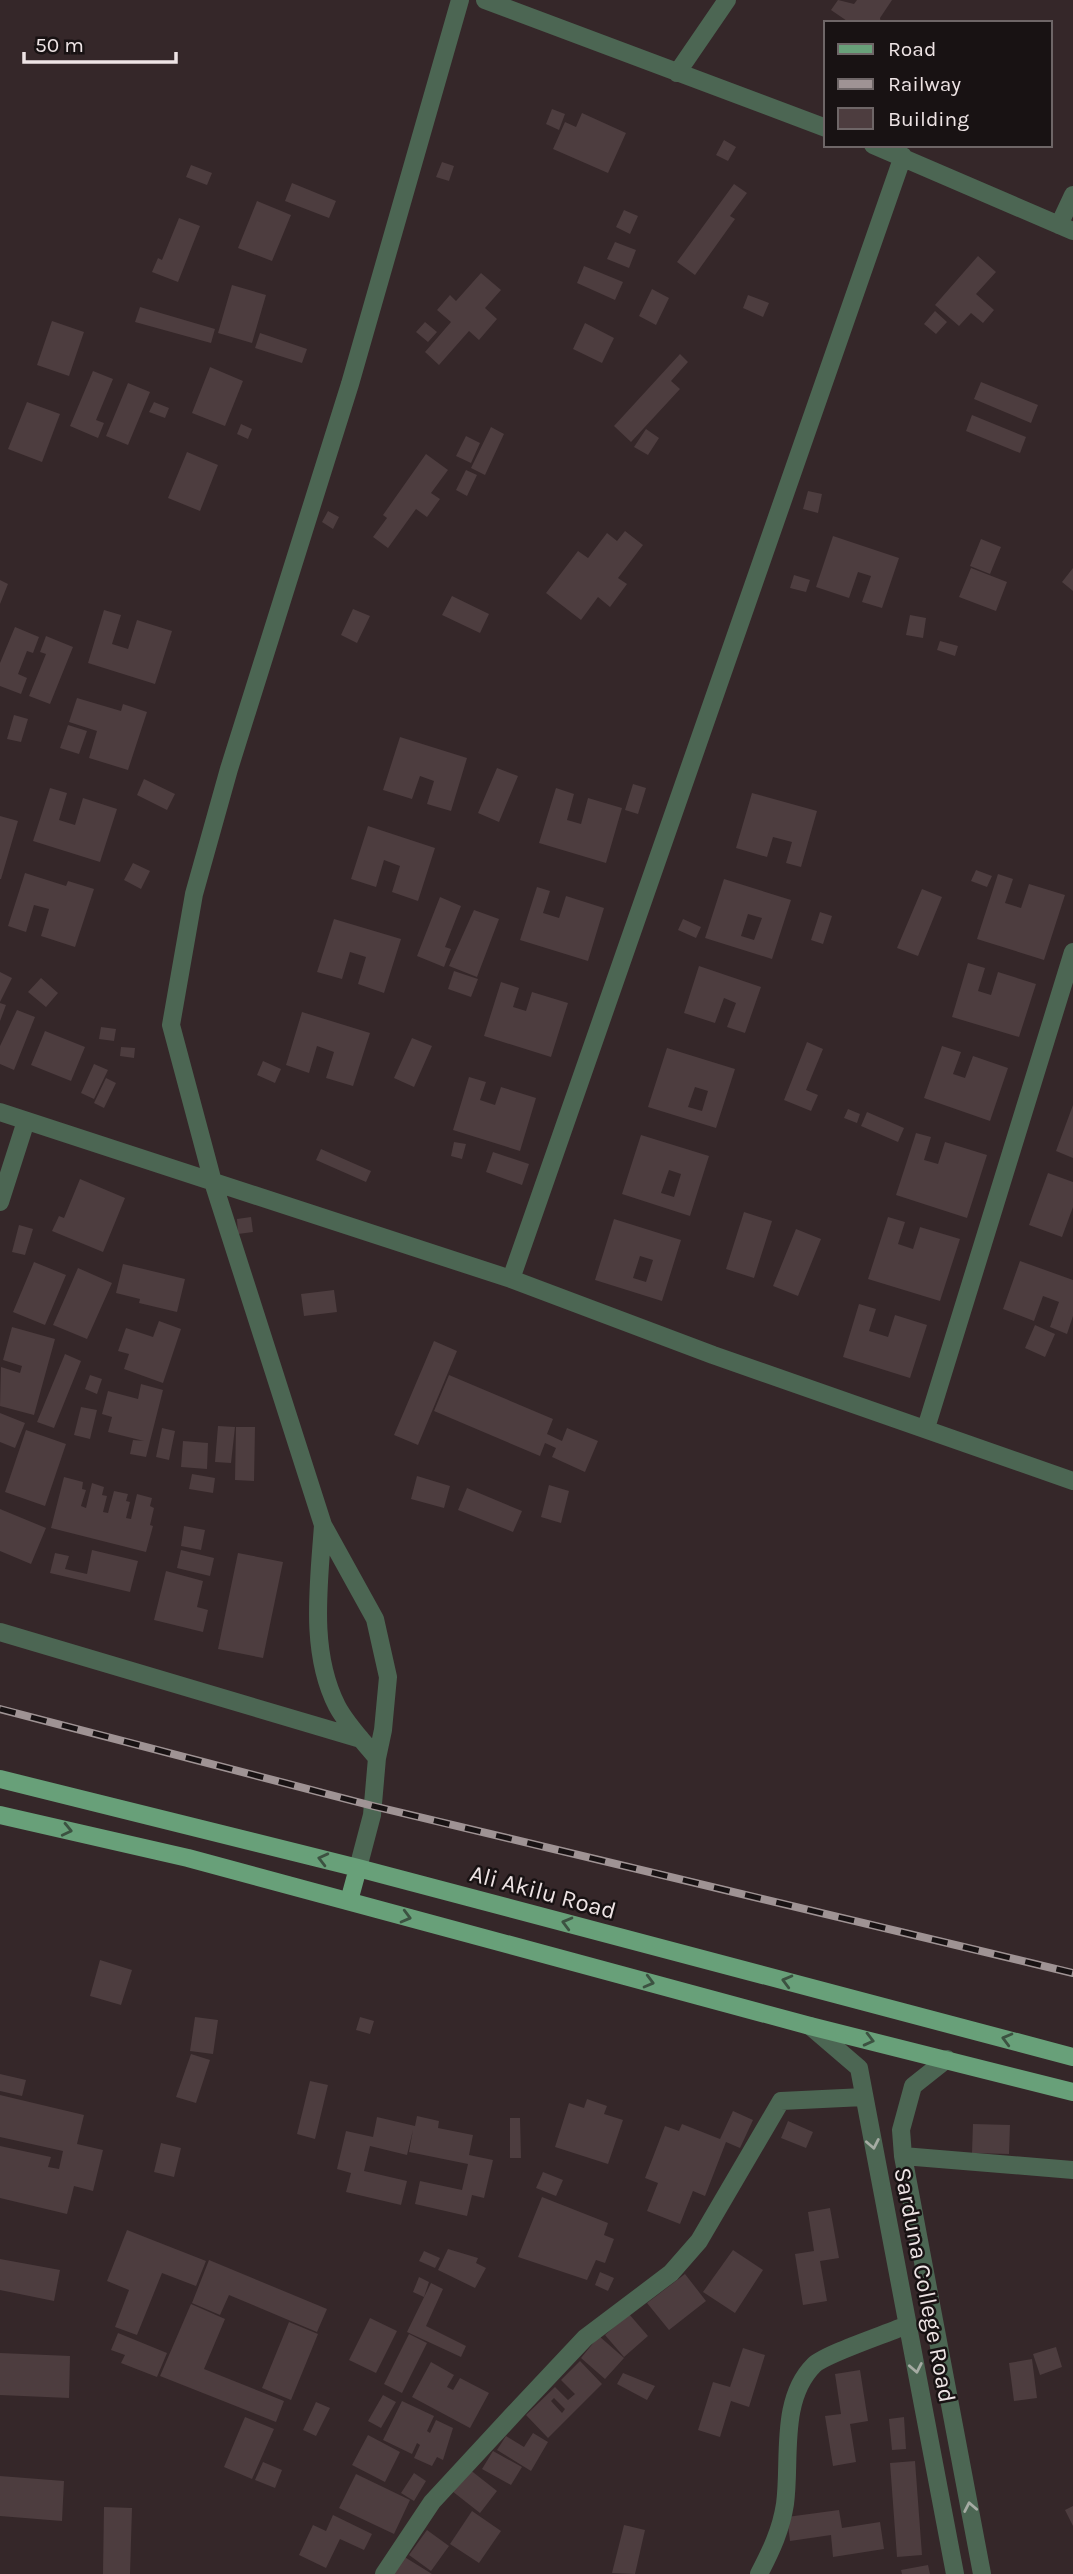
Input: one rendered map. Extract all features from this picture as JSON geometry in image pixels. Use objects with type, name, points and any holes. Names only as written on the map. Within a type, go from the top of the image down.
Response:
[{"type":"main road","name":"Ali Akilu Road","points":[[0,1779],[358,1868],[1073,2057]]},
{"type":"main road","points":[[0,1815],[188,1858],[810,2026],[1073,2092]]},
{"type":"main road","points":[[349,1901],[358,1868]]},
{"type":"street","points":[[358,1868],[372,1815],[388,1677],[375,1619],[323,1525],[213,1182],[171,1025],[194,894],[258,676],[350,384],[460,0]]},
{"type":"street","points":[[485,0],[824,127]]},
{"type":"street","points":[[677,73],[727,0]]},
{"type":"street","points":[[878,147],[1066,228],[1073,195]]},
{"type":"street","points":[[511,1279],[903,156]]},
{"type":"street","points":[[926,1427],[1073,952]]},
{"type":"street","points":[[0,1112],[511,1279],[713,1355],[926,1427],[1073,1481]]},
{"type":"street","points":[[0,1202],[26,1121]]},
{"type":"street","points":[[323,1525],[317,1610],[324,1670],[338,1707],[377,1758]]},
{"type":"street","points":[[0,1632],[361,1739]]},
{"type":"street","name":"Sarduna College Road","points":[[810,2026],[859,2068],[955,2574]]},
{"type":"street","name":"Sarduna College Road","points":[[947,2059],[913,2086],[901,2130],[903,2156],[982,2574]]},
{"type":"street","points":[[384,2574],[432,2502],[538,2387],[585,2338],[671,2273],[699,2242],[781,2101],[864,2097]]},
{"type":"street","points":[[903,2156],[1073,2170]]},
{"type":"street","points":[[759,2574],[776,2540],[785,2504],[790,2417],[800,2386],[815,2363],[907,2326]]},
{"type":"building","points":[[838,0],[854,4],[857,0],[892,0],[881,21],[847,21],[831,10]]},
{"type":"building","points":[[552,109],[565,114],[559,130],[546,124]]},
{"type":"building","points":[[582,113],[626,133],[608,173],[553,149],[565,122],[576,127]]},
{"type":"building","points":[[724,140],[736,147],[728,161],[716,155]]},
{"type":"building","points":[[442,162],[454,166],[449,181],[436,177]]},
{"type":"building","points":[[191,165],[212,173],[207,185],[186,177]]},
{"type":"building","points":[[292,183],[336,201],[329,218],[285,201]]},
{"type":"building","points":[[734,184],[747,193],[730,216],[735,219],[695,275],[677,262]]},
{"type":"building","points":[[257,201],[291,215],[272,261],[238,248]]},
{"type":"building","points":[[624,210],[638,216],[630,234],[616,227]]},
{"type":"building","points":[[179,218],[200,226],[178,282],[152,272],[158,258],[162,260]]},
{"type":"building","points":[[615,242],[636,250],[629,268],[607,259]]},
{"type":"building","points":[[978,256],[996,272],[976,294],[994,310],[983,323],[971,313],[959,326],[935,305]]},
{"type":"building","points":[[584,266],[623,282],[615,300],[577,283]]},
{"type":"building","points":[[481,273],[501,290],[485,308],[497,319],[479,340],[469,331],[439,365],[425,352],[451,322],[437,310],[450,295],[456,301]]},
{"type":"building","points":[[232,285],[266,295],[252,343],[218,333]]},
{"type":"building","points":[[652,289],[669,298],[656,325],[639,316]]},
{"type":"building","points":[[748,295],[769,303],[763,317],[743,308]]},
{"type":"building","points":[[140,307],[215,329],[211,343],[135,322]]},
{"type":"building","points":[[935,311],[947,322],[936,334],[924,324]]},
{"type":"building","points":[[52,321],[84,332],[69,376],[37,365]]},
{"type":"building","points":[[425,322],[437,332],[428,342],[416,332]]},
{"type":"building","points":[[585,323],[614,338],[602,363],[573,349]]},
{"type":"building","points":[[260,333],[307,349],[302,363],[255,348]]},
{"type":"building","points":[[680,354],[688,362],[671,381],[680,389],[631,442],[614,426]]},
{"type":"building","points":[[210,367],[243,381],[225,426],[192,413]]},
{"type":"building","points":[[93,371],[113,379],[96,420],[104,423],[98,438],[70,426]]},
{"type":"building","points":[[981,382],[1038,405],[1031,423],[974,399]]},
{"type":"building","points":[[128,383],[150,392],[128,445],[106,436]]},
{"type":"building","points":[[27,402],[60,414],[42,462],[8,449]]},
{"type":"building","points":[[154,402],[169,408],[165,418],[149,412]]},
{"type":"building","points":[[972,415],[1026,437],[1020,453],[966,431]]},
{"type":"building","points":[[241,424],[252,429],[248,439],[237,434]]},
{"type":"building","points":[[491,427],[504,434],[485,475],[471,468]]},
{"type":"building","points":[[646,429],[659,438],[648,455],[634,447]]},
{"type":"building","points":[[466,436],[480,443],[471,463],[456,456]]},
{"type":"building","points":[[187,452],[218,465],[200,511],[168,498]]},
{"type":"building","points":[[426,454],[448,470],[431,493],[440,499],[427,517],[416,509],[388,548],[373,537],[387,518],[383,515]]},
{"type":"building","points":[[466,470],[477,475],[467,496],[456,490]]},
{"type":"building","points":[[808,491],[822,494],[818,513],[803,509]]},
{"type":"building","points":[[328,511],[339,517],[333,529],[322,522]]},
{"type":"building","points":[[625,531],[643,545],[618,578],[627,584],[610,607],[598,597],[581,620],[546,593],[578,551],[588,558],[607,533],[617,541]]},
{"type":"building","points":[[833,536],[899,558],[882,608],[862,602],[871,576],[858,572],[849,598],[816,587]]},
{"type":"building","points":[[981,539],[1001,547],[990,574],[970,566]]},
{"type":"building","points":[[971,568],[1007,582],[996,611],[959,597]]},
{"type":"building","points":[[1073,568],[1073,591],[1062,582]]},
{"type":"building","points":[[794,575],[810,580],[806,592],[790,588]]},
{"type":"building","points":[[0,580],[8,584],[0,604]]},
{"type":"building","points":[[452,596],[489,614],[480,633],[442,615]]},
{"type":"building","points":[[353,609],[370,616],[357,643],[341,635]]},
{"type":"building","points":[[104,610],[121,615],[112,644],[128,649],[137,620],[172,631],[155,684],[88,663]]},
{"type":"building","points":[[910,615],[926,618],[923,638],[906,635]]},
{"type":"building","points":[[15,627],[39,637],[33,653],[27,651],[18,674],[27,678],[21,694],[0,686],[0,663]]},
{"type":"building","points":[[46,636],[73,647],[50,704],[29,696],[46,654],[40,652]]},
{"type":"building","points":[[940,641],[958,646],[955,656],[937,650]]},
{"type":"building","points":[[77,698],[121,711],[123,704],[147,712],[128,770],[89,758],[97,731],[69,722]]},
{"type":"building","points":[[14,715],[28,719],[21,742],[7,739]]},
{"type":"building","points":[[68,725],[87,731],[79,754],[60,748]]},
{"type":"building","points":[[400,737],[467,758],[451,811],[427,804],[434,781],[420,776],[412,799],[383,790]]},
{"type":"building","points":[[497,768],[518,776],[499,822],[478,813]]},
{"type":"building","points":[[144,779],[175,794],[167,810],[137,795]]},
{"type":"building","points":[[633,784],[646,788],[638,814],[625,810]]},
{"type":"building","points":[[50,788],[67,793],[59,820],[75,825],[83,798],[117,809],[100,862],[33,841]]},
{"type":"building","points":[[556,788],[574,794],[567,820],[581,824],[588,798],[622,808],[606,863],[539,843]]},
{"type":"building","points":[[752,793],[817,811],[801,867],[786,863],[792,842],[773,837],[767,857],[736,848]]},
{"type":"building","points":[[0,816],[18,821],[1,879],[0,879]]},
{"type":"building","points":[[368,826],[435,848],[418,901],[392,892],[400,866],[384,860],[376,887],[351,879]]},
{"type":"building","points":[[133,863],[150,871],[141,889],[124,880]]},
{"type":"building","points":[[976,870],[992,876],[987,887],[971,881]]},
{"type":"building","points":[[25,873],[66,886],[68,881],[94,889],[75,947],[41,936],[49,909],[34,905],[26,932],[8,926]]},
{"type":"building","points":[[998,874],[1013,879],[1005,903],[1021,908],[1029,884],[1065,895],[1044,960],[977,939]]},
{"type":"building","points":[[724,879],[791,900],[772,959],[705,938]],"holes":[[[748,914],[762,918],[754,940],[741,936]]]},
{"type":"building","points":[[537,887],[550,891],[543,913],[559,918],[566,896],[604,908],[588,961],[520,940]]},
{"type":"building","points":[[922,889],[942,897],[918,956],[897,948]]},
{"type":"building","points":[[440,897],[461,906],[445,947],[451,949],[444,967],[417,956]]},
{"type":"building","points":[[474,910],[499,919],[477,977],[449,966]]},
{"type":"building","points":[[820,912],[832,916],[823,944],[811,940]]},
{"type":"building","points":[[334,919],[401,939],[384,993],[358,984],[366,957],[350,952],[342,979],[317,972]]},
{"type":"building","points":[[683,919],[701,927],[696,938],[678,930]]},
{"type":"building","points":[[968,963],[985,968],[978,991],[991,995],[998,972],[1036,984],[1019,1037],[952,1017]]},
{"type":"building","points":[[699,966],[761,987],[745,1033],[727,1027],[736,1003],[724,998],[715,1023],[684,1013]]},
{"type":"building","points":[[454,971],[478,979],[471,997],[448,989]]},
{"type":"building","points":[[0,972],[12,978],[0,1002]]},
{"type":"building","points":[[41,978],[58,993],[46,1007],[28,992]]},
{"type":"building","points":[[501,982],[519,988],[513,1007],[526,1011],[532,992],[568,1003],[551,1057],[484,1036]]},
{"type":"building","points":[[0,1003],[6,1005],[0,1021]]},
{"type":"building","points":[[17,1010],[35,1017],[14,1070],[0,1064],[0,1046]]},
{"type":"building","points":[[302,1012],[370,1033],[353,1086],[326,1078],[334,1052],[317,1046],[309,1073],[286,1065]]},
{"type":"building","points":[[101,1027],[116,1029],[114,1041],[99,1039]]},
{"type":"building","points":[[45,1031],[85,1047],[71,1081],[31,1065]]},
{"type":"building","points":[[412,1038],[432,1046],[414,1087],[394,1078]]},
{"type":"building","points":[[807,1042],[823,1049],[806,1090],[818,1095],[811,1111],[784,1100]]},
{"type":"building","points":[[942,1046],[961,1052],[953,1074],[965,1078],[973,1056],[1008,1068],[990,1121],[924,1098]]},
{"type":"building","points":[[121,1047],[135,1048],[134,1058],[120,1056]]},
{"type":"building","points":[[667,1048],[735,1069],[716,1128],[648,1107]],"holes":[[[695,1087],[708,1091],[702,1111],[688,1107]]]},
{"type":"building","points":[[263,1061],[281,1069],[275,1083],[257,1075]]},
{"type":"building","points":[[94,1064],[108,1070],[94,1099],[81,1093]]},
{"type":"building","points":[[469,1077],[486,1082],[480,1100],[495,1105],[501,1087],[536,1098],[520,1151],[453,1130]]},
{"type":"building","points":[[106,1078],[116,1083],[104,1108],[94,1103]]},
{"type":"building","points":[[1073,1105],[1073,1158],[1056,1151]]},
{"type":"building","points":[[848,1109],[860,1114],[857,1123],[844,1118]]},
{"type":"building","points":[[867,1112],[904,1128],[898,1142],[861,1126]]},
{"type":"building","points":[[916,1133],[931,1137],[924,1160],[938,1164],[945,1142],[987,1155],[967,1218],[896,1195]]},
{"type":"building","points":[[641,1135],[709,1156],[690,1216],[622,1194]],"holes":[[[669,1170],[681,1174],[674,1197],[661,1193]]]},
{"type":"building","points":[[454,1142],[466,1144],[462,1159],[451,1156]]},
{"type":"building","points":[[321,1149],[371,1171],[366,1182],[316,1160]]},
{"type":"building","points":[[493,1152],[529,1164],[522,1185],[486,1172]]},
{"type":"building","points":[[1048,1173],[1073,1182],[1073,1207],[1062,1237],[1029,1225]]},
{"type":"building","points":[[80,1179],[125,1198],[103,1252],[52,1231],[59,1216],[64,1218]]},
{"type":"building","points":[[744,1212],[772,1221],[754,1278],[726,1269]]},
{"type":"building","points":[[251,1217],[253,1232],[238,1234],[237,1219]]},
{"type":"building","points":[[888,1217],[905,1222],[898,1244],[913,1249],[920,1227],[960,1239],[940,1301],[868,1279]]},
{"type":"building","points":[[614,1219],[681,1240],[662,1301],[595,1280]],"holes":[[[640,1256],[653,1260],[646,1282],[633,1278]]]},
{"type":"building","points":[[19,1225],[33,1229],[25,1255],[12,1252]]},
{"type":"building","points":[[796,1229],[821,1239],[798,1296],[773,1286]]},
{"type":"building","points":[[1020,1261],[1073,1280],[1073,1316],[1067,1334],[1050,1327],[1059,1302],[1043,1296],[1034,1321],[1003,1309]]},
{"type":"building","points":[[34,1262],[66,1275],[45,1325],[13,1312]]},
{"type":"building","points":[[123,1264],[185,1279],[177,1312],[139,1303],[140,1299],[116,1293]]},
{"type":"building","points":[[78,1268],[112,1283],[87,1339],[53,1325]]},
{"type":"building","points":[[334,1290],[337,1312],[304,1316],[301,1294]]},
{"type":"building","points":[[859,1304],[876,1309],[869,1331],[888,1337],[895,1315],[927,1325],[910,1378],[843,1357]]},
{"type":"building","points":[[159,1321],[181,1329],[163,1383],[124,1369],[129,1354],[118,1351],[126,1328],[153,1337]]},
{"type":"building","points":[[1035,1325],[1055,1334],[1045,1357],[1025,1348]]},
{"type":"building","points":[[12,1327],[55,1339],[34,1415],[0,1406],[1,1367],[20,1373],[22,1366],[3,1360]]},
{"type":"building","points":[[434,1341],[457,1351],[418,1445],[394,1435]]},
{"type":"building","points":[[65,1354],[81,1361],[54,1428],[37,1422]]},
{"type":"building","points":[[90,1375],[102,1379],[97,1394],[85,1389]]},
{"type":"building","points":[[449,1375],[553,1419],[547,1434],[562,1441],[567,1428],[598,1441],[585,1472],[552,1457],[556,1448],[545,1443],[540,1456],[434,1411]]},
{"type":"building","points":[[141,1384],[163,1390],[146,1457],[130,1454],[133,1440],[144,1441],[108,1432],[112,1417],[102,1414],[108,1391],[138,1399]]},
{"type":"building","points":[[81,1407],[97,1410],[90,1439],[74,1435]]},
{"type":"building","points":[[0,1413],[25,1423],[15,1448],[0,1442]]},
{"type":"building","points":[[218,1426],[235,1427],[231,1463],[215,1462]]},
{"type":"building","points":[[236,1427],[255,1427],[254,1481],[235,1480]]},
{"type":"building","points":[[162,1428],[175,1431],[169,1460],[156,1457]]},
{"type":"building","points":[[26,1430],[66,1444],[45,1506],[5,1492]]},
{"type":"building","points":[[183,1441],[208,1443],[207,1469],[181,1467]]},
{"type":"building","points":[[192,1474],[215,1478],[213,1493],[189,1489]]},
{"type":"building","points":[[417,1476],[450,1486],[444,1508],[411,1499]]},
{"type":"building","points":[[64,1477],[83,1482],[82,1489],[86,1490],[81,1506],[86,1508],[92,1483],[104,1487],[102,1495],[107,1496],[103,1512],[108,1513],[114,1491],[128,1494],[126,1501],[130,1502],[126,1518],[131,1519],[137,1494],[152,1498],[150,1506],[154,1508],[150,1525],[153,1526],[146,1552],[51,1528]]},
{"type":"building","points":[[549,1485],[569,1491],[561,1523],[541,1517]]},
{"type":"building","points":[[467,1488],[522,1511],[513,1532],[458,1510]]},
{"type":"building","points":[[0,1509],[46,1528],[31,1564],[0,1551]]},
{"type":"building","points":[[184,1526],[205,1530],[201,1550],[181,1546]]},
{"type":"building","points":[[92,1550],[138,1561],[130,1592],[50,1573],[55,1553],[69,1556],[65,1569],[87,1574]]},
{"type":"building","points":[[181,1550],[214,1558],[210,1576],[177,1568]]},
{"type":"building","points":[[238,1553],[283,1562],[263,1658],[218,1649]]},
{"type":"building","points":[[166,1571],[203,1581],[197,1607],[208,1610],[203,1632],[154,1620]]},
{"type":"building","points":[[100,1960],[132,1970],[121,2005],[90,1996]]},
{"type":"building","points":[[195,2017],[218,2020],[213,2054],[190,2051]]},
{"type":"building","points":[[360,2017],[374,2021],[370,2034],[356,2030]]},
{"type":"building","points":[[191,2054],[210,2060],[196,2103],[176,2097]]},
{"type":"building","points":[[0,2074],[26,2080],[22,2096],[0,2091]]},
{"type":"building","points":[[310,2081],[328,2085],[315,2139],[297,2134]]},
{"type":"building","points":[[0,2095],[84,2115],[77,2144],[103,2150],[93,2191],[74,2186],[67,2214],[0,2198],[0,2146],[51,2157],[48,2167],[59,2169],[63,2151],[0,2137]]},
{"type":"building","points":[[587,2099],[607,2106],[604,2114],[623,2120],[608,2164],[555,2147],[569,2103],[584,2108]]},
{"type":"building","points":[[733,2111],[753,2120],[740,2148],[726,2142],[705,2196],[693,2191],[680,2224],[647,2211],[658,2183],[645,2178],[665,2126],[679,2131],[682,2124],[720,2139]]},
{"type":"building","points":[[417,2116],[439,2121],[438,2128],[473,2135],[469,2155],[493,2160],[484,2198],[472,2195],[467,2216],[415,2204],[420,2181],[462,2190],[468,2164],[409,2152],[413,2130],[407,2155],[370,2146],[364,2171],[407,2181],[401,2205],[346,2192],[351,2173],[337,2169],[346,2131],[373,2137],[377,2117],[415,2126]]},
{"type":"building","points":[[510,2118],[520,2118],[521,2158],[510,2158]]},
{"type":"building","points":[[788,2121],[813,2132],[806,2148],[781,2138]]},
{"type":"building","points":[[973,2124],[1010,2125],[1009,2154],[972,2153]]},
{"type":"building","points":[[161,2143],[181,2148],[174,2177],[154,2172]]},
{"type":"building","points":[[543,2172],[563,2180],[556,2196],[536,2188]]},
{"type":"building","points":[[542,2197],[608,2223],[604,2235],[614,2239],[605,2263],[596,2260],[587,2280],[518,2257]]},
{"type":"building","points":[[830,2208],[839,2258],[820,2261],[827,2301],[803,2305],[795,2254],[814,2251],[808,2212]]},
{"type":"building","points":[[127,2230],[206,2261],[196,2286],[162,2273],[137,2335],[115,2327],[129,2290],[107,2281]]},
{"type":"building","points":[[448,2249],[478,2258],[476,2263],[486,2268],[475,2288],[438,2270]]},
{"type":"building","points":[[733,2250],[763,2270],[735,2313],[703,2292]]},
{"type":"building","points":[[424,2251],[440,2258],[435,2268],[419,2261]]},
{"type":"building","points":[[0,2259],[60,2270],[54,2301],[0,2290]]},
{"type":"building","points":[[209,2260],[327,2309],[317,2332],[229,2295],[220,2315],[192,2303]]},
{"type":"building","points":[[600,2272],[614,2278],[608,2291],[595,2285]]},
{"type":"building","points":[[685,2274],[706,2301],[669,2330],[647,2303]]},
{"type":"building","points":[[419,2277],[429,2282],[424,2297],[413,2292]]},
{"type":"building","points":[[431,2283],[443,2289],[426,2326],[466,2346],[461,2357],[407,2332]]},
{"type":"building","points":[[191,2304],[225,2319],[204,2369],[284,2401],[276,2422],[160,2376]]},
{"type":"building","points":[[629,2314],[648,2336],[624,2357],[605,2335]]},
{"type":"building","points":[[370,2318],[397,2331],[376,2373],[349,2360]]},
{"type":"building","points":[[289,2322],[318,2334],[291,2400],[262,2388]]},
{"type":"building","points":[[118,2333],[167,2353],[157,2377],[121,2363],[125,2355],[111,2350]]},
{"type":"building","points":[[409,2334],[427,2343],[402,2393],[384,2384]]},
{"type":"building","points":[[599,2336],[624,2358],[605,2379],[581,2358]]},
{"type":"building","points":[[1056,2347],[1062,2367],[1040,2375],[1033,2354]]},
{"type":"building","points":[[743,2348],[765,2355],[749,2407],[731,2401],[720,2437],[698,2430],[713,2382],[730,2387]]},
{"type":"building","points":[[0,2353],[70,2356],[69,2398],[0,2395]]},
{"type":"building","points":[[1032,2359],[1037,2398],[1014,2401],[1009,2363]]},
{"type":"building","points":[[580,2361],[602,2384],[548,2438],[526,2415],[555,2387],[568,2400],[575,2394],[561,2380]],"holes":[[[554,2398],[565,2409],[562,2413],[551,2401]]]},
{"type":"building","points":[[431,2362],[454,2375],[447,2387],[453,2390],[460,2378],[489,2393],[470,2428],[412,2397]]},
{"type":"building","points":[[860,2370],[868,2421],[850,2424],[856,2462],[833,2466],[825,2416],[841,2414],[835,2374]]},
{"type":"building","points":[[623,2373],[655,2386],[647,2400],[617,2384]]},
{"type":"building","points":[[383,2395],[396,2402],[381,2428],[368,2421]]},
{"type":"building","points":[[402,2401],[434,2416],[427,2431],[430,2433],[436,2420],[453,2428],[443,2460],[437,2457],[432,2466],[414,2458],[420,2445],[417,2443],[412,2454],[383,2440]]},
{"type":"building","points":[[316,2402],[330,2408],[316,2436],[303,2430]]},
{"type":"building","points":[[245,2417],[274,2429],[252,2479],[224,2467]]},
{"type":"building","points":[[904,2417],[906,2449],[892,2450],[889,2419]]},
{"type":"building","points":[[533,2433],[548,2442],[531,2471],[497,2450],[506,2436],[524,2447]]},
{"type":"building","points":[[368,2435],[400,2452],[385,2482],[352,2465]]},
{"type":"building","points":[[493,2451],[522,2467],[511,2485],[482,2469]]},
{"type":"building","points":[[915,2461],[922,2555],[897,2557],[890,2463]]},
{"type":"building","points":[[263,2462],[282,2470],[275,2488],[255,2480]]},
{"type":"building","points":[[469,2469],[497,2491],[480,2513],[452,2491]]},
{"type":"building","points":[[414,2473],[426,2481],[414,2501],[401,2493]]},
{"type":"building","points":[[356,2474],[410,2500],[394,2534],[339,2508]]},
{"type":"building","points":[[0,2476],[64,2481],[62,2521],[0,2516]]},
{"type":"building","points":[[1073,2506],[1073,2526],[1065,2510]]},
{"type":"building","points":[[104,2507],[132,2508],[130,2574],[103,2574]]},
{"type":"building","points":[[839,2510],[842,2528],[880,2522],[884,2549],[833,2557],[831,2535],[790,2541],[787,2517]]},
{"type":"building","points":[[472,2511],[501,2531],[479,2563],[450,2544]]},
{"type":"building","points":[[333,2515],[372,2534],[364,2550],[340,2539],[326,2568],[299,2555],[313,2525],[326,2531]]},
{"type":"building","points":[[624,2525],[645,2530],[635,2574],[612,2573]]},
{"type":"building","points":[[427,2530],[449,2546],[431,2571],[409,2555]]},
{"type":"building","points":[[403,2556],[432,2574],[392,2574]]},
{"type":"building","points":[[928,2565],[930,2574],[902,2574],[901,2570]]},
{"type":"railway","points":[[0,1709],[373,1806],[1073,1973]]}]
